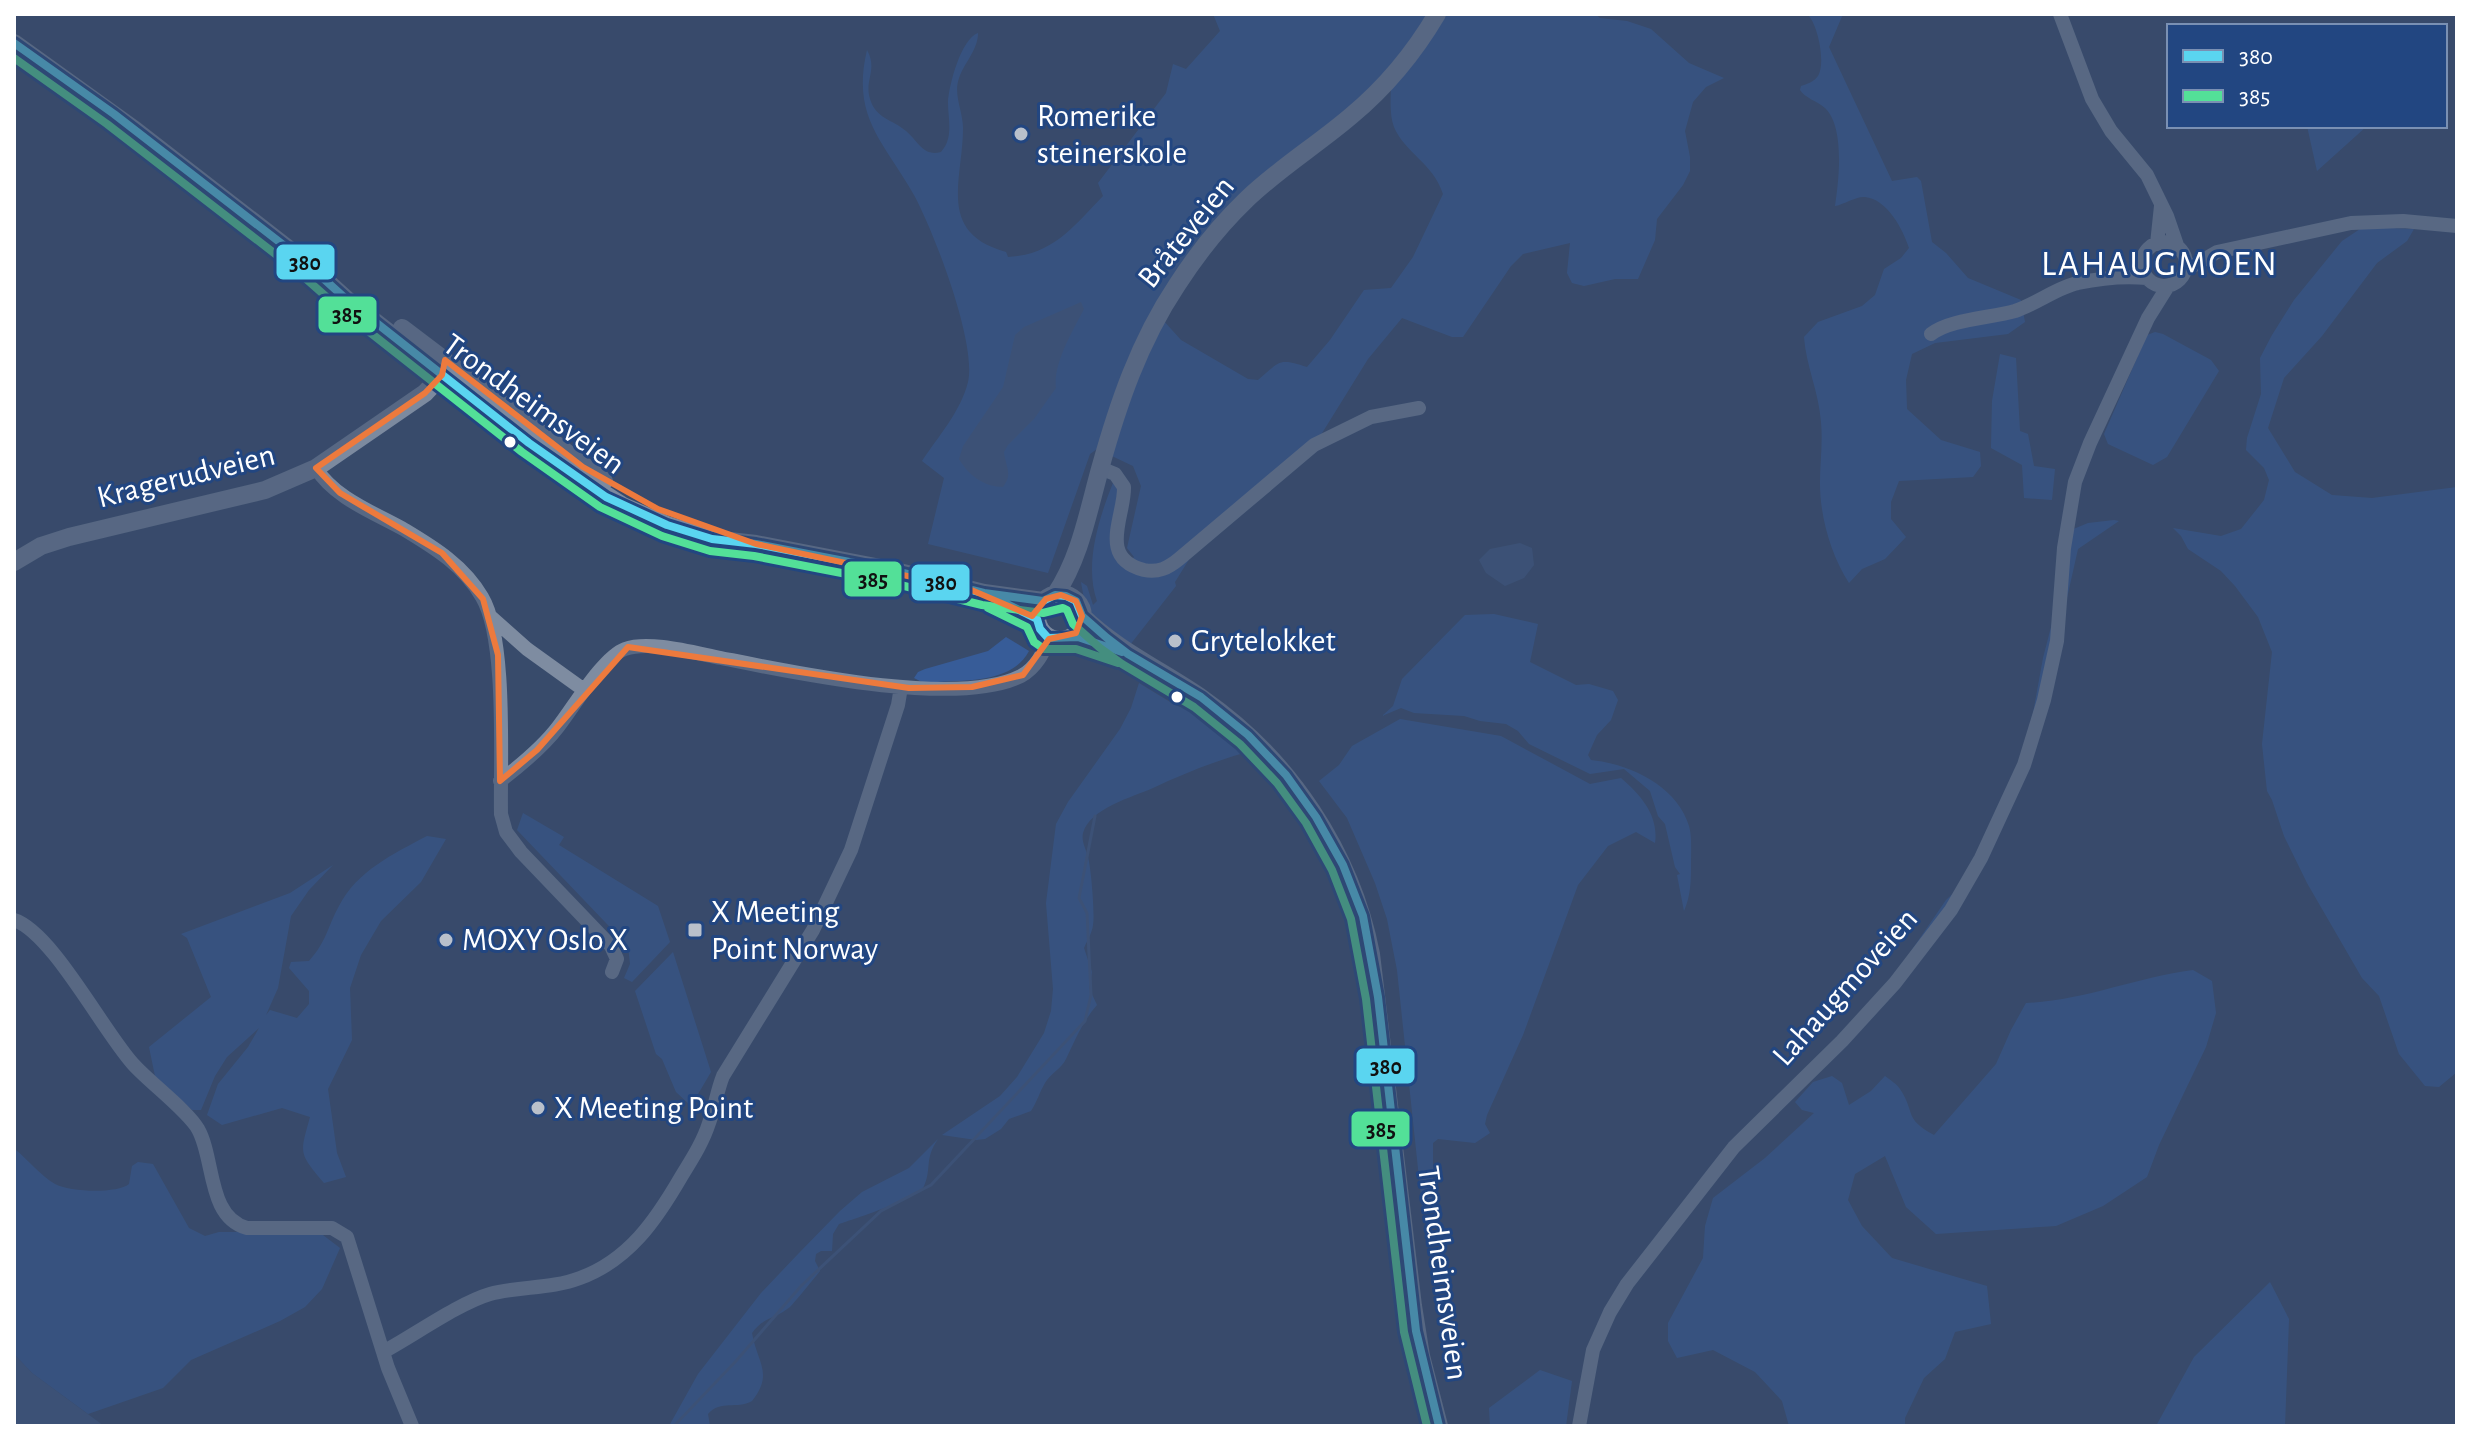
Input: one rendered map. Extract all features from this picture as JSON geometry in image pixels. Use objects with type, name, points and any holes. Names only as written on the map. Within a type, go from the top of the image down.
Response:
[{"type":"main road","name":"Bråteveien","points":[[1045,605],[1077,550],[1119,405],[1144,342],[1165,304],[1197,257],[1246,199],[1354,114],[1381,88],[1402,66],[1437,14]]},
{"type":"main road","name":"Trondheimsveien","points":[[14,43],[114,114],[304,261],[361,297],[549,458],[614,501],[712,539],[756,544],[891,570],[1045,605]]},
{"type":"main road","name":"Kragerudveien","points":[[14,562],[41,546],[69,537],[265,490],[316,468],[425,393],[440,367]]},
{"type":"main road","name":"Bråteveien","points":[[1077,550],[1079,609]]},
{"type":"main road","points":[[1066,596],[1079,609],[1081,625],[1073,636],[1061,640],[1050,638],[1039,628],[1045,605],[1066,596]]},
{"type":"main road","name":"Trondheimsveien","points":[[1079,609],[1128,654],[1201,697],[1261,748],[1286,775],[1311,810],[1350,882],[1363,916],[1371,954],[1413,1306],[1421,1356],[1439,1426]]},
{"type":"main road","name":"Trondheimsveien","points":[[1073,636],[1128,654]]},
{"type":"street","points":[[2060,14],[2092,99],[2111,131],[2147,175],[2186,262],[2186,270]]},
{"type":"street","points":[[2157,244],[2161,205]]},
{"type":"street","points":[[2114,277],[2143,260],[2148,250],[2157,244],[2168,243],[2180,249],[2217,252],[2351,223],[2403,221],[2457,226]]},
{"type":"street","points":[[1931,334],[1941,328],[2028,306],[2074,284],[2114,277],[2149,279],[2159,286],[2168,286],[2179,280],[2186,270],[2217,252]]},
{"type":"street","points":[[2143,260],[2149,279]]},
{"type":"street","name":"Lahaugmoveien","points":[[2148,318],[2149,279]]},
{"type":"street","name":"Lahaugmoveien","points":[[1579,1426],[1593,1350],[1627,1284],[1727,1155],[1842,1041],[1895,983],[1951,910],[1981,858],[2024,765],[2044,700],[2059,628],[2064,548],[2075,482],[2148,318],[2168,286]]},
{"type":"street","points":[[1100,468],[1115,474],[1124,487],[1116,530],[1120,551],[1135,567],[1157,571],[1171,566],[1190,551],[1314,445],[1371,417],[1419,408]]},
{"type":"street","points":[[316,468],[324,480],[340,493],[422,540],[459,567],[483,599],[491,617],[498,655],[501,814],[506,832],[521,852],[611,946],[617,959],[612,972]]},
{"type":"street","points":[[491,617],[584,690]]},
{"type":"street","points":[[500,781],[537,750],[584,690],[619,651],[628,647],[649,646],[926,689],[972,687],[1013,679],[1036,664],[1050,638]]},
{"type":"street","points":[[383,1352],[491,1294],[543,1288],[580,1278],[610,1263],[640,1239],[699,1147],[723,1076],[813,930],[851,850],[898,705],[901,687]]},
{"type":"street","points":[[14,920],[37,932],[126,1057],[198,1127],[225,1215],[238,1226],[247,1228],[332,1228],[347,1237],[383,1352],[412,1426]]},
{"type":"highlighted area","points":[[445,360],[583,467],[658,509],[756,544],[969,589],[1032,616],[1046,599],[1061,595],[1076,601],[1082,616],[1076,633],[1049,639],[1023,675],[972,687],[909,688],[628,647],[537,750],[500,781],[498,655],[483,599],[442,553],[340,493],[316,468],[425,393],[442,375]]},
{"type":"shaded area","points":[[1213,14],[1595,14],[1600,18],[1627,21],[1651,29],[1689,63],[1724,78],[1706,87],[1693,102],[1685,131],[1690,171],[1657,219],[1655,240],[1638,279],[1615,279],[1584,286],[1572,283],[1567,273],[1570,243],[1523,254],[1511,266],[1463,337],[1452,337],[1402,318],[1368,359],[1319,438],[1193,553],[1175,582],[1176,586],[1126,650],[1080,620],[1090,609],[1084,599],[1081,582],[1087,586],[1093,605],[1097,601],[1092,572],[1095,541],[1113,483],[1118,487],[1114,518],[1127,565],[1134,557],[1127,548],[1141,486],[1133,466],[1097,449],[1090,454],[1048,573],[928,544],[944,478],[922,461],[965,393],[969,364],[966,342],[952,288],[932,234],[914,195],[873,128],[863,94],[863,74],[867,50],[871,63],[870,99],[876,111],[901,127],[925,150],[941,152],[949,135],[948,102],[953,74],[966,44],[978,33],[976,45],[957,84],[963,128],[958,202],[970,232],[984,243],[1006,252],[1008,257],[1038,251],[1050,245],[1072,228],[1103,196],[1098,183],[1166,93],[1173,64],[1186,69],[1220,31]],"holes":[[[1391,82],[1394,127],[1433,174],[1443,194],[1413,257],[1391,288],[1364,290],[1330,340],[1307,367],[1290,362],[1280,363],[1258,380],[1248,379],[1181,340],[1162,319],[1244,200],[1349,107]]]},
{"type":"shaded area","points":[[1807,14],[1843,14],[1829,47],[1892,181],[1917,177],[1921,181],[1932,242],[1968,278],[2021,300],[2025,322],[2008,334],[1935,343],[1912,354],[1906,380],[1907,409],[1941,440],[1980,452],[1981,466],[1973,477],[1899,481],[1891,502],[1891,519],[1906,537],[1885,559],[1862,569],[1849,583],[1832,548],[1824,522],[1820,483],[1821,422],[1804,337],[1818,322],[1862,306],[1875,295],[1884,269],[1901,258],[1909,248],[1903,232],[1887,209],[1873,199],[1862,197],[1835,206],[1839,154],[1836,128],[1825,108],[1800,90],[1801,86],[1818,76],[1821,63],[1817,34]]},
{"type":"shaded area","points":[[2307,128],[2365,128],[2317,171]]},
{"type":"shaded area","points":[[2363,227],[2414,229],[2407,241],[2377,263],[2322,336],[2284,378],[2268,428],[2295,472],[2332,495],[2372,498],[2457,487],[2457,1072],[2439,1087],[2425,1086],[2399,1054],[2379,996],[2362,978],[2307,883],[2284,836],[2267,791],[2262,744],[2272,652],[2258,617],[2221,571],[2188,549],[2173,528],[2221,536],[2241,529],[2264,500],[2269,480],[2264,468],[2246,450],[2261,394],[2260,358],[2294,300],[2342,241]]},
{"type":"shaded area","points":[[1081,302],[1084,309],[1061,358],[1056,388],[1034,419],[1004,452],[1008,471],[1006,482],[1003,487],[983,482],[972,475],[959,459],[963,446],[1003,387],[1015,335],[1024,327]]},
{"type":"shaded area","points":[[2155,332],[2211,360],[2219,371],[2167,457],[2153,465],[2108,444],[2104,434],[2147,335]]},
{"type":"shaded area","points":[[2000,354],[2016,358],[2020,431],[2028,434],[2034,466],[2055,469],[2052,500],[2024,498],[2022,465],[1991,448],[1992,401]]},
{"type":"shaded area","points":[[2119,521],[2078,549],[2038,727],[2024,772],[1984,853],[1952,909],[1903,976],[1896,973],[1946,900],[1962,885],[1984,849],[2027,746],[2043,658],[2066,569],[2067,542],[2064,533],[2088,523]]},
{"type":"shaded area","points":[[1520,543],[1532,548],[1534,565],[1524,578],[1505,586],[1486,573],[1479,560],[1490,549]]},
{"type":"shaded area","points":[[1494,614],[1538,624],[1530,662],[1576,685],[1589,684],[1613,691],[1618,700],[1611,720],[1597,735],[1588,755],[1591,760],[1621,766],[1650,780],[1674,799],[1683,812],[1689,826],[1691,844],[1690,887],[1684,911],[1677,875],[1680,874],[1675,867],[1665,824],[1658,816],[1650,791],[1624,769],[1590,774],[1529,744],[1518,731],[1506,724],[1464,716],[1414,713],[1401,708],[1382,716],[1393,706],[1402,679],[1465,615]]},
{"type":"shaded area","points":[[1006,637],[1029,651],[1010,670],[982,679],[924,683],[914,678],[925,669],[988,651]]},
{"type":"shaded area","points":[[1139,683],[1175,705],[1181,707],[1185,703],[1228,735],[1261,743],[1258,749],[1204,766],[1113,804],[1087,824],[1083,839],[1090,871],[1093,919],[1092,931],[1084,948],[1092,972],[1089,988],[1097,1005],[1083,1024],[1064,1062],[1045,1083],[1031,1111],[1009,1119],[1001,1129],[985,1139],[942,1135],[1000,1096],[1017,1077],[1044,1033],[1051,1011],[1053,989],[1046,903],[1056,824],[1120,729]]},
{"type":"shaded area","points":[[1400,719],[1501,736],[1590,784],[1621,778],[1647,807],[1656,833],[1655,843],[1636,832],[1608,846],[1578,885],[1523,1035],[1487,1115],[1485,1124],[1490,1133],[1475,1143],[1438,1139],[1433,1143],[1433,1207],[1422,1206],[1397,970],[1387,919],[1347,818],[1319,781],[1339,765],[1352,746]]},
{"type":"shaded area","points":[[523,813],[564,837],[559,845],[658,906],[670,942],[632,982],[624,978],[630,964],[628,946],[517,830]]},
{"type":"shaded area","points":[[427,836],[446,839],[421,882],[381,921],[361,955],[350,988],[352,1040],[328,1089],[337,1153],[346,1177],[324,1183],[309,1165],[303,1146],[310,1117],[282,1108],[222,1125],[207,1115],[218,1084],[259,1028],[227,1057],[215,1076],[201,1110],[192,1110],[155,1076],[149,1047],[211,997],[187,938],[181,934],[290,893],[333,865],[309,890],[291,916],[278,988],[266,1015],[270,1010],[297,1018],[309,1004],[309,991],[289,968],[291,962],[309,961],[315,954],[347,894],[366,873]]},
{"type":"shaded area","points":[[673,952],[711,1072],[691,1106],[676,1092],[662,1059],[656,1054],[635,991]]},
{"type":"shaded area","points":[[2193,970],[2212,981],[2216,1013],[2206,1047],[2147,1177],[2103,1206],[2056,1226],[1936,1234],[1906,1207],[1885,1156],[1855,1174],[1848,1200],[1862,1226],[1892,1258],[1987,1286],[1991,1324],[1955,1332],[1945,1359],[1924,1378],[1905,1418],[1905,1426],[1789,1426],[1782,1401],[1755,1372],[1713,1350],[1677,1358],[1668,1341],[1668,1323],[1703,1258],[1705,1226],[1713,1198],[1765,1158],[1814,1113],[1802,1110],[1795,1102],[1813,1082],[1832,1076],[1842,1083],[1849,1105],[1871,1091],[1885,1076],[1900,1089],[1918,1124],[1934,1135],[1996,1064],[2026,1003],[2068,998]]},
{"type":"shaded area","points":[[14,1128],[16,1150],[45,1177],[62,1187],[93,1191],[123,1187],[129,1184],[132,1166],[138,1162],[153,1164],[189,1228],[205,1236],[219,1232],[319,1232],[340,1248],[322,1289],[305,1307],[280,1321],[191,1360],[163,1388],[88,1414],[32,1373],[14,1354]]},
{"type":"shaded area","points":[[938,1139],[920,1191],[885,1208],[839,1224],[833,1234],[832,1251],[816,1254],[818,1274],[790,1307],[760,1324],[752,1333],[763,1375],[759,1391],[752,1401],[718,1407],[708,1414],[710,1426],[669,1426],[698,1374],[761,1293],[840,1211],[862,1192],[909,1168]]},
{"type":"shaded area","points":[[2270,1282],[2289,1319],[2285,1426],[2156,1426],[2194,1357]]},
{"type":"shaded area","points":[[14,1354],[32,1373],[104,1426],[14,1426]]},
{"type":"shaded area","points":[[1540,1370],[1572,1381],[1566,1426],[1490,1426],[1489,1408]]},
{"type":"waterway","points":[[674,1426],[801,1286],[881,1211],[931,1185],[1085,1021],[1091,995],[1087,913],[1079,898],[1095,816]]},
{"type":"transit line","name":"380","points":[[14,43],[114,114],[304,261],[346,299],[529,443],[606,497],[667,525],[712,539],[756,544],[891,570],[984,593],[1043,601],[1055,595],[1066,596],[1076,601],[1082,616],[1107,638],[1201,697],[1248,735],[1286,775],[1316,817],[1343,865],[1363,916],[1378,997],[1416,1331],[1439,1426]]},
{"type":"transit line","name":"385","points":[[14,58],[107,124],[296,270],[339,308],[522,452],[600,507],[662,536],[710,551],[754,556],[888,582],[982,605],[1043,613],[1063,608],[1073,624],[1100,648],[1194,707],[1240,744],[1277,783],[1306,823],[1332,870],[1351,919],[1366,999],[1404,1332],[1427,1426]]},
{"type":"transit line","name":"380","points":[[993,597],[1037,619],[1040,629],[1048,638],[1078,637],[1122,652]]},
{"type":"transit line","name":"385","points":[[988,608],[1027,627],[1034,642],[1044,649],[1076,649],[1118,663]]},
{"type":"place","name":"Romerike steinerskole","points":[[1021,134]]},
{"type":"place","name":"Grytelokket","points":[[1175,641]]},
{"type":"place","name":"X Meeting Point Norway","points":[[695,930]]},
{"type":"place","name":"MOXY Oslo X","points":[[446,940]]},
{"type":"place","name":"X Meeting Point","points":[[538,1108]]},
{"type":"district","name":"LAHAUGMOEN","points":[[2160,264]]}]
